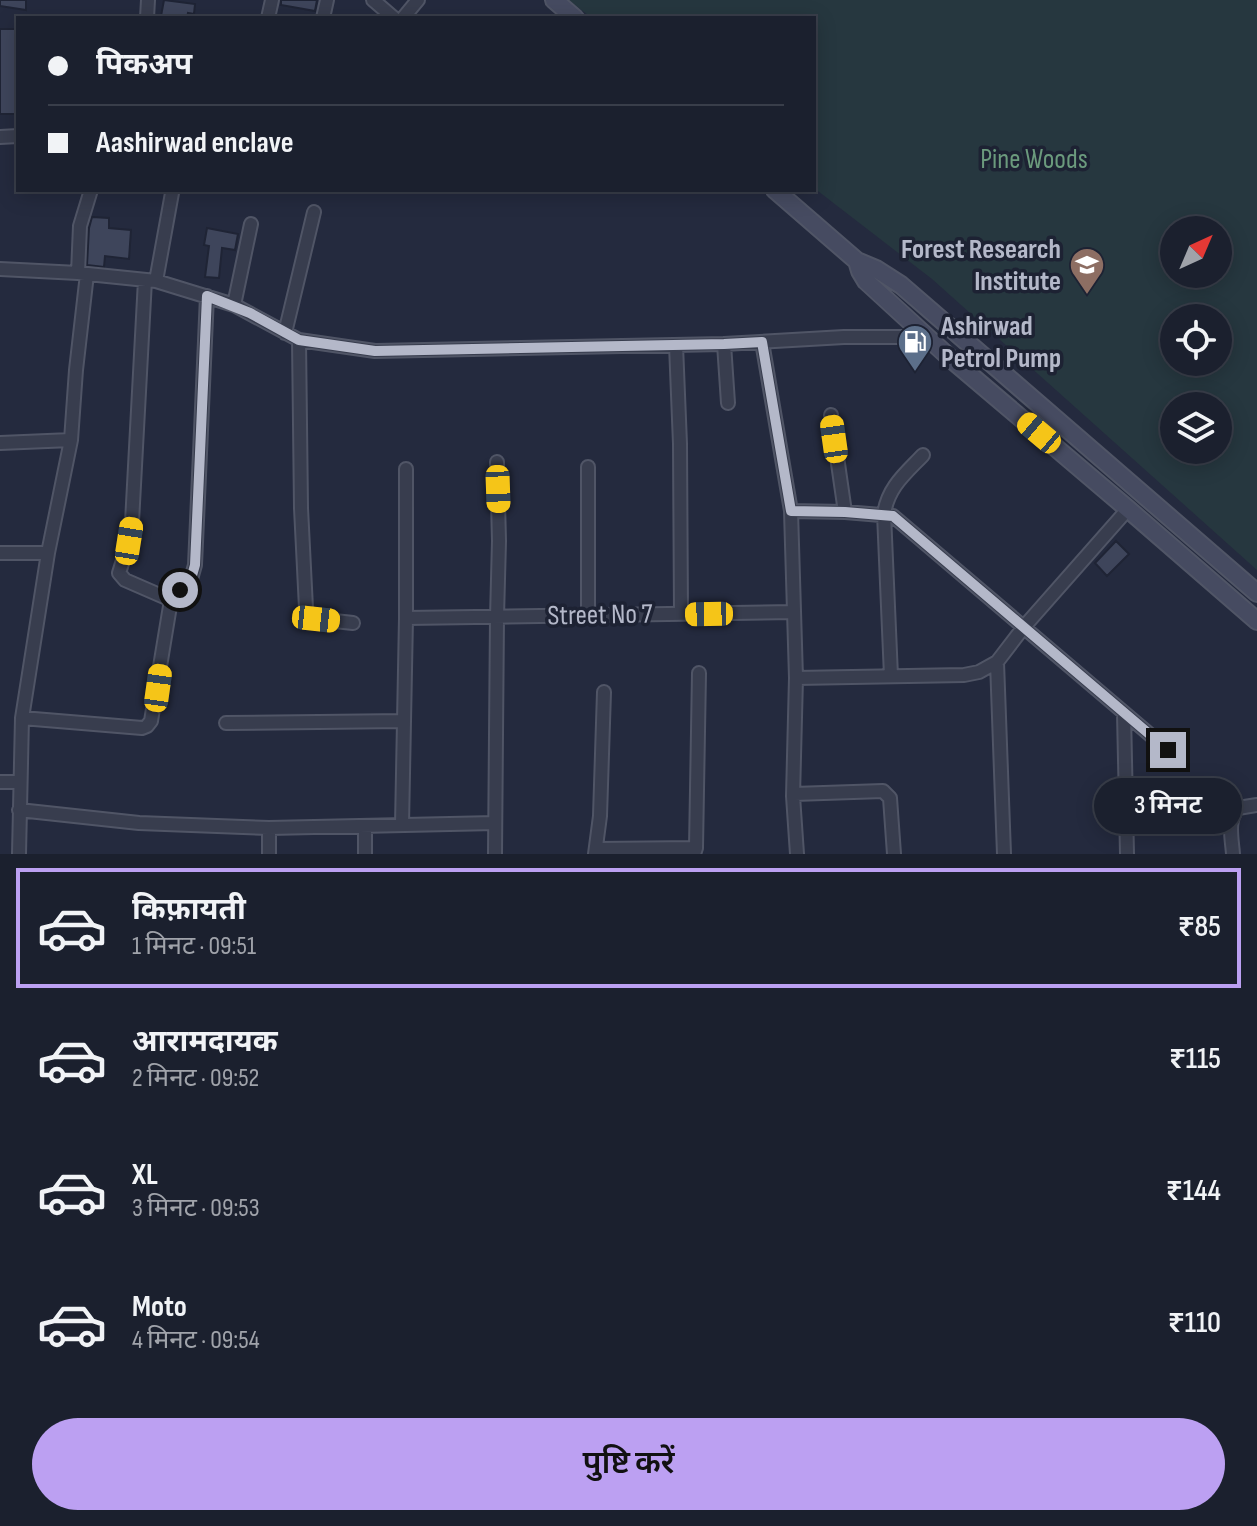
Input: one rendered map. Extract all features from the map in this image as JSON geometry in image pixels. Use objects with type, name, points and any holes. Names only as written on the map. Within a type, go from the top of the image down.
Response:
[{"type":"street","points":[[373,0],[392,16]]},
{"type":"street","points":[[405,16],[418,0]]},
{"type":"street","points":[[554,0],[573,16]]},
{"type":"street","points":[[19,854],[22,718],[48,553],[71,440],[82,274],[80,226],[90,192]]},
{"type":"street","points":[[777,192],[1257,605]]},
{"type":"street","points":[[171,600],[121,578],[119,573],[132,522],[150,280],[172,193]]},
{"type":"street","points":[[285,333],[314,212]]},
{"type":"street","points":[[234,305],[251,224]]},
{"type":"street","points":[[857,261],[866,281],[950,358],[1257,621]]},
{"type":"street","points":[[857,261],[901,285],[1257,593]]},
{"type":"street","points":[[0,269],[150,280],[234,305],[299,340],[375,351],[927,337]]},
{"type":"street","points":[[22,718],[142,728],[153,716],[171,600],[191,579],[195,565],[207,296]]},
{"type":"street","points":[[299,340],[306,608],[311,618],[353,623]]},
{"type":"street","points":[[762,342],[791,511],[797,854]]},
{"type":"street","points":[[724,344],[728,403]]},
{"type":"street","points":[[676,345],[681,614]]},
{"type":"street","points":[[831,415],[845,512]]},
{"type":"street","points":[[0,443],[71,440]]},
{"type":"street","points":[[891,676],[884,514],[892,489],[923,455]]},
{"type":"street","points":[[495,854],[499,541],[497,462]]},
{"type":"street","points":[[588,467],[588,615]]},
{"type":"street","points":[[402,825],[406,469]]},
{"type":"street","points":[[796,678],[964,675],[979,672],[997,662],[1128,509]]},
{"type":"street","points":[[791,511],[893,516],[1168,750]]},
{"type":"street","points":[[0,553],[48,553]]},
{"type":"street","name":"Street No 7","points":[[406,618],[794,612]]},
{"type":"street","points":[[997,662],[1004,854]]},
{"type":"street","points":[[604,692],[596,852],[695,851],[699,673]]},
{"type":"street","points":[[1124,713],[1127,854]]},
{"type":"street","points":[[226,723],[404,721]]},
{"type":"street","points":[[0,782],[20,782]]},
{"type":"street","points":[[794,794],[883,791],[890,798],[894,854]]},
{"type":"street","points":[[1233,854],[1233,813],[1238,808],[1257,805]]},
{"type":"street","points":[[19,810],[139,823],[269,828],[495,823]]},
{"type":"street","points":[[365,826],[365,854]]},
{"type":"street","points":[[269,828],[269,854]]},
{"type":"green space","name":"Pine Woods","points":[[568,0],[1257,0],[1257,570],[932,279],[816,190],[816,16],[589,16]]},
{"type":"building","points":[[0,0],[26,0],[26,10],[0,6]]},
{"type":"building","points":[[164,0],[195,4],[194,14],[161,16]]},
{"type":"building","points":[[281,0],[317,0],[315,11],[281,5]]},
{"type":"building","points":[[0,29],[16,29],[16,114],[0,114]]},
{"type":"building","points":[[92,217],[109,218],[109,228],[131,230],[129,259],[105,256],[104,267],[87,265]]},
{"type":"building","points":[[207,228],[238,234],[235,250],[222,248],[219,278],[205,277],[209,246],[204,245]]},
{"type":"building","points":[[1116,541],[1129,554],[1107,576],[1095,563]]},
{"type":"place","name":"Forest Research Institute","points":[[1087,296]]},
{"type":"place","name":"Ashirwad Petrol Pump","points":[[915,373]]},
{"type":"route","points":[[180,590],[191,579],[195,565],[207,296],[234,305],[299,340],[375,351],[762,342],[791,511],[893,516],[1168,750]]}]
